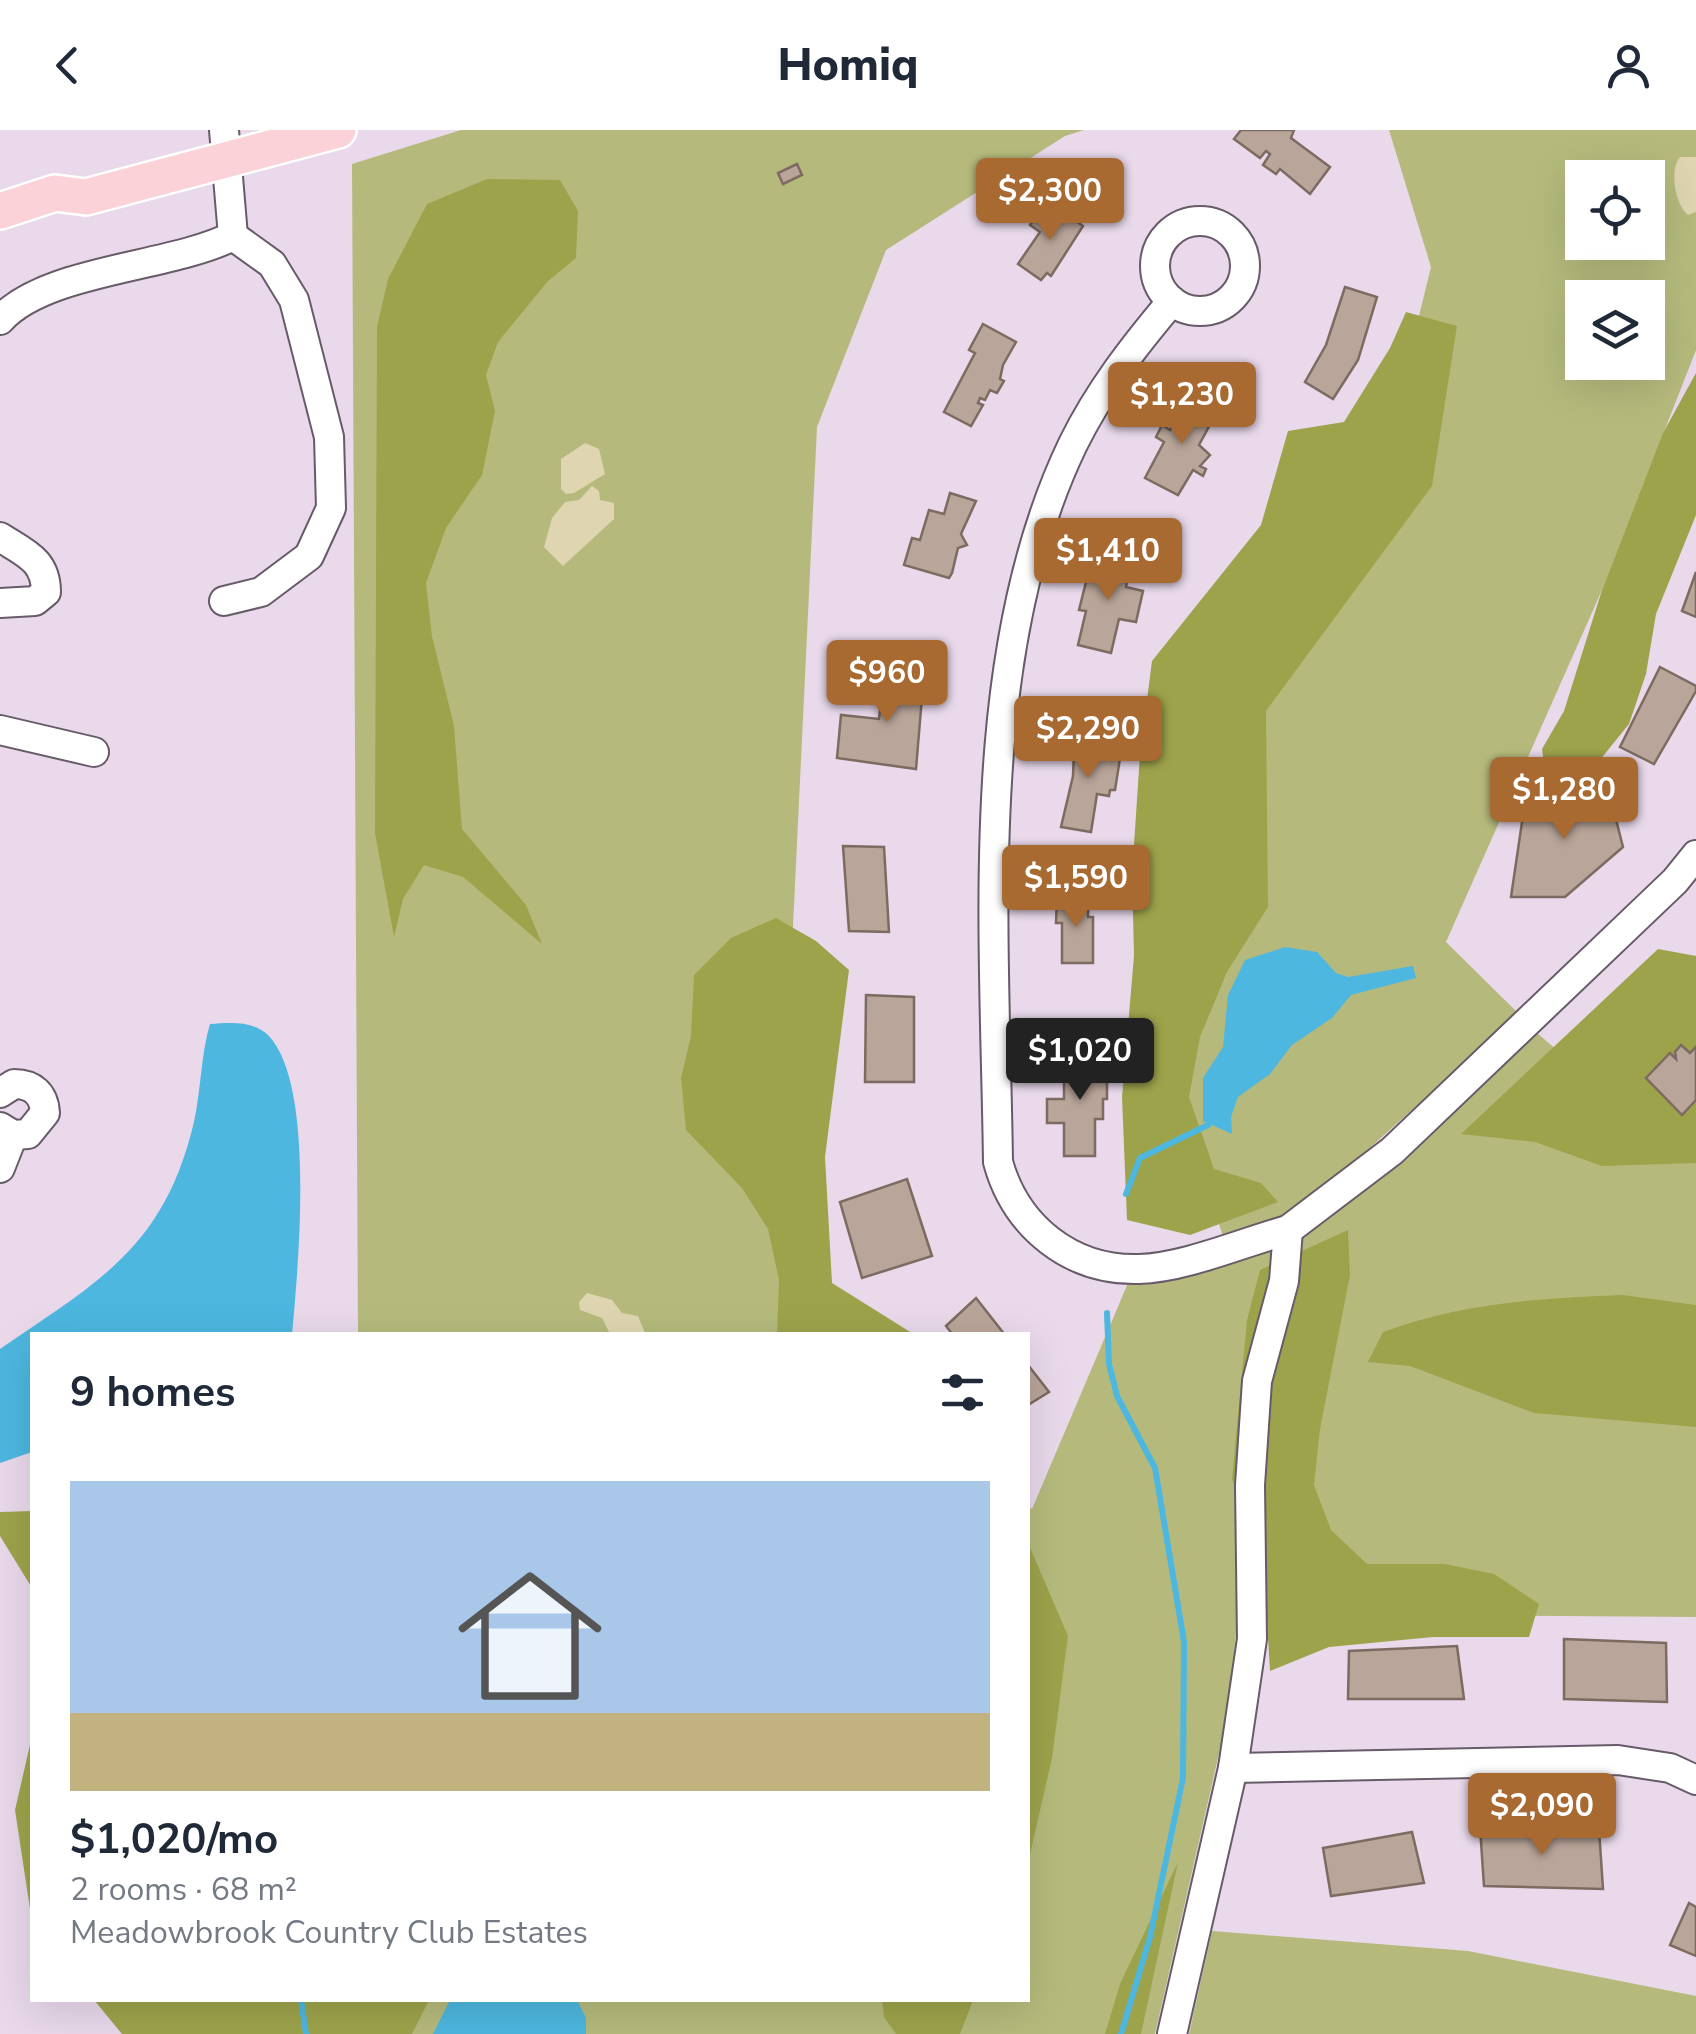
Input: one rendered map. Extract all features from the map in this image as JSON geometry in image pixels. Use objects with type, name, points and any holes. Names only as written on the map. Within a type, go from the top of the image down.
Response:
[{"type":"main road","points":[[0,227],[60,216],[86,196],[224,146],[338,130]]},
{"type":"main road","points":[[0,211],[55,194],[86,196]]},
{"type":"street","points":[[224,146],[234,236],[272,264],[294,300],[329,437],[331,508],[309,556],[261,592],[224,601]]},
{"type":"street","points":[[0,320],[11,307],[68,283],[207,249],[234,236]]},
{"type":"street","points":[[1172,301],[1102,391],[1072,446],[1038,536],[1024,592],[994,813],[998,1162],[1010,1197],[1034,1229],[1071,1256],[1095,1263],[1152,1268],[1288,1230],[1392,1151],[1675,880],[1696,855]]},
{"type":"street","points":[[0,538],[38,561],[46,576],[46,592],[34,602],[0,603]]},
{"type":"street","points":[[0,730],[94,752]]},
{"type":"street","points":[[0,1093],[23,1084],[38,1092],[44,1104],[42,1122],[36,1130],[6,1131],[0,1168]]},
{"type":"street","points":[[1172,2034],[1233,1768],[1252,1639],[1250,1485],[1257,1381],[1284,1281],[1288,1230]]},
{"type":"street","points":[[1233,1768],[1618,1760],[1670,1768],[1696,1780]]},
{"type":"green space","points":[[461,130],[1084,130],[1065,136],[886,250],[817,427],[792,947],[825,1332],[358,1332],[352,164]]},
{"type":"green space","points":[[1389,130],[1696,130],[1696,350],[1602,590],[1446,942],[1519,1014],[1287,1222],[1224,1239],[1151,1022],[1196,706],[1381,470],[1431,267]]},
{"type":"green space","points":[[487,179],[560,180],[578,211],[576,258],[548,281],[498,342],[486,375],[495,411],[482,475],[446,528],[426,583],[432,636],[454,726],[462,829],[526,905],[542,944],[463,877],[424,865],[403,899],[394,937],[375,833],[377,327],[388,279],[427,204]]},
{"type":"green space","points":[[1406,312],[1457,326],[1432,486],[1266,711],[1268,907],[1227,972],[1200,1037],[1189,1097],[1214,1169],[1261,1183],[1278,1202],[1190,1235],[1127,1220],[1122,1097],[1134,956],[1132,875],[1140,754],[1152,661],[1261,525],[1288,431],[1344,422],[1390,348]]},
{"type":"green space","points":[[1696,373],[1696,515],[1656,614],[1646,674],[1629,724],[1591,771],[1546,778],[1542,749],[1564,711],[1602,590],[1663,433]]},
{"type":"green space","points":[[776,918],[816,941],[849,970],[825,1157],[832,1283],[910,1332],[777,1332],[779,1280],[768,1229],[742,1188],[686,1130],[681,1078],[691,1036],[694,975],[731,938]]},
{"type":"green space","points":[[1658,949],[1696,956],[1696,1163],[1602,1166],[1535,1142],[1461,1134]]},
{"type":"green space","points":[[1537,1033],[1672,1148],[1696,1146],[1696,1617],[1238,1614],[1228,1714],[1155,2034],[362,2034],[362,2002],[1030,2002],[1030,1508],[1128,1283],[1300,1235]]},
{"type":"green space","points":[[1348,1230],[1350,1275],[1320,1429],[1314,1485],[1331,1530],[1367,1564],[1445,1564],[1494,1574],[1539,1604],[1529,1637],[1433,1637],[1329,1647],[1270,1671],[1265,1588],[1232,1479],[1247,1320],[1260,1270]]},
{"type":"green space","points":[[1623,1295],[1696,1305],[1696,1427],[1534,1413],[1410,1366],[1368,1362],[1383,1332],[1442,1314],[1531,1300]]},
{"type":"green space","points":[[30,1511],[30,1585],[0,1536],[0,1512]]},
{"type":"green space","points":[[1030,1548],[1068,1636],[1052,1758],[1030,1854]]},
{"type":"green space","points":[[30,1745],[30,1909],[15,1810]]},
{"type":"green space","points":[[1178,1862],[1141,2034],[1105,2034],[1120,1984]]},
{"type":"green space","points":[[1212,1931],[1468,1951],[1696,1996],[1696,2034],[1189,2034]]},
{"type":"green space","points":[[96,2002],[428,2002],[412,2034],[122,2034]]},
{"type":"green space","points":[[882,2002],[972,2002],[960,2034],[896,2034],[884,2017]]},
{"type":"sand","points":[[1680,157],[1696,157],[1696,212],[1688,215],[1675,187]]},
{"type":"sand","points":[[585,443],[599,449],[605,474],[566,494],[561,489],[561,459]]},
{"type":"sand","points":[[592,486],[599,491],[600,500],[614,503],[614,519],[563,566],[544,547],[552,518],[565,502],[579,500]]},
{"type":"sand","points":[[587,1293],[612,1300],[622,1313],[638,1316],[645,1332],[609,1332],[602,1318],[580,1310],[579,1302]]},
{"type":"water","points":[[1285,947],[1317,952],[1336,973],[1348,977],[1413,966],[1416,978],[1351,995],[1332,1018],[1292,1045],[1270,1074],[1238,1097],[1231,1117],[1232,1134],[1203,1121],[1203,1078],[1223,1047],[1228,995],[1245,960]]},
{"type":"water","points":[[210,1024],[248,1025],[268,1035],[283,1059],[293,1093],[300,1178],[292,1332],[30,1332],[30,1453],[0,1463],[0,1349],[97,1281],[146,1231],[181,1165],[194,1122]]},
{"type":"water","points":[[449,2002],[578,2002],[586,2018],[586,2034],[433,2034]]},
{"type":"building","points":[[1241,130],[1294,130],[1291,138],[1330,167],[1310,194],[1280,169],[1276,174],[1263,165],[1270,154],[1266,151],[1260,158],[1234,139]]},
{"type":"building","points":[[797,164],[802,175],[783,184],[778,173]]},
{"type":"building","points":[[1055,206],[1083,226],[1051,276],[1047,273],[1041,280],[1018,264],[1040,232],[1030,225],[1039,213],[1047,218]]},
{"type":"building","points":[[1345,287],[1377,297],[1358,360],[1333,399],[1305,382],[1326,345]]},
{"type":"building","points":[[983,324],[1016,342],[1003,365],[1000,379],[1004,381],[997,393],[990,390],[985,400],[980,398],[978,403],[983,405],[971,426],[944,412],[975,353],[969,350]]},
{"type":"building","points":[[1189,395],[1218,410],[1199,445],[1210,455],[1200,466],[1206,469],[1203,476],[1193,470],[1178,495],[1145,478],[1164,442],[1156,437],[1162,425],[1170,430]]},
{"type":"building","points":[[950,493],[976,501],[961,534],[967,545],[958,548],[949,578],[904,565],[912,538],[920,540],[929,510],[944,514]]},
{"type":"building","points":[[1100,552],[1132,560],[1126,587],[1143,591],[1136,622],[1119,619],[1111,653],[1078,645],[1086,611],[1079,610],[1087,578],[1094,580]]},
{"type":"building","points":[[1696,572],[1696,617],[1682,611]]},
{"type":"building","points":[[1660,667],[1696,686],[1696,691],[1654,764],[1620,747]]},
{"type":"building","points":[[885,668],[924,673],[916,769],[837,758],[841,715],[879,719]]},
{"type":"building","points":[[1070,729],[1088,732],[1085,746],[1121,752],[1115,790],[1110,790],[1109,796],[1097,794],[1091,832],[1061,827],[1073,776],[1074,750],[1067,748]]},
{"type":"building","points":[[1608,788],[1623,847],[1565,897],[1511,897],[1526,795]]},
{"type":"building","points":[[843,846],[884,847],[889,932],[849,931]]},
{"type":"building","points":[[1057,898],[1088,898],[1088,917],[1093,917],[1093,963],[1062,963],[1062,923],[1056,923]]},
{"type":"building","points":[[866,995],[914,997],[914,1082],[865,1082]]},
{"type":"building","points":[[1681,1045],[1690,1053],[1696,1047],[1696,1100],[1682,1115],[1646,1078],[1670,1053],[1676,1059],[1675,1052]]},
{"type":"building","points":[[1064,1051],[1099,1051],[1099,1080],[1107,1080],[1107,1099],[1103,1099],[1103,1119],[1095,1119],[1095,1156],[1064,1156],[1064,1123],[1047,1123],[1047,1099],[1064,1099]]},
{"type":"building","points":[[907,1179],[932,1256],[862,1278],[840,1202]]},
{"type":"building","points":[[976,1298],[1003,1332],[951,1332],[946,1326]]},
{"type":"building","points":[[1030,1368],[1049,1392],[1030,1404]]},
{"type":"building","points":[[1564,1639],[1666,1643],[1667,1702],[1564,1699]]},
{"type":"building","points":[[1457,1646],[1464,1699],[1348,1699],[1349,1651]]},
{"type":"building","points":[[1480,1827],[1599,1829],[1603,1889],[1484,1886]]},
{"type":"building","points":[[1412,1832],[1424,1883],[1331,1896],[1323,1848]]},
{"type":"building","points":[[1689,1903],[1696,1907],[1696,1956],[1670,1945]]},
{"type":"waterway","points":[[1126,1194],[1140,1158],[1208,1125]]},
{"type":"waterway","points":[[1107,1313],[1109,1364],[1117,1396],[1155,1468],[1184,1642],[1183,1778],[1150,1937],[1121,2034]]},
{"type":"waterway","points":[[301,2002],[306,2034]]}]
